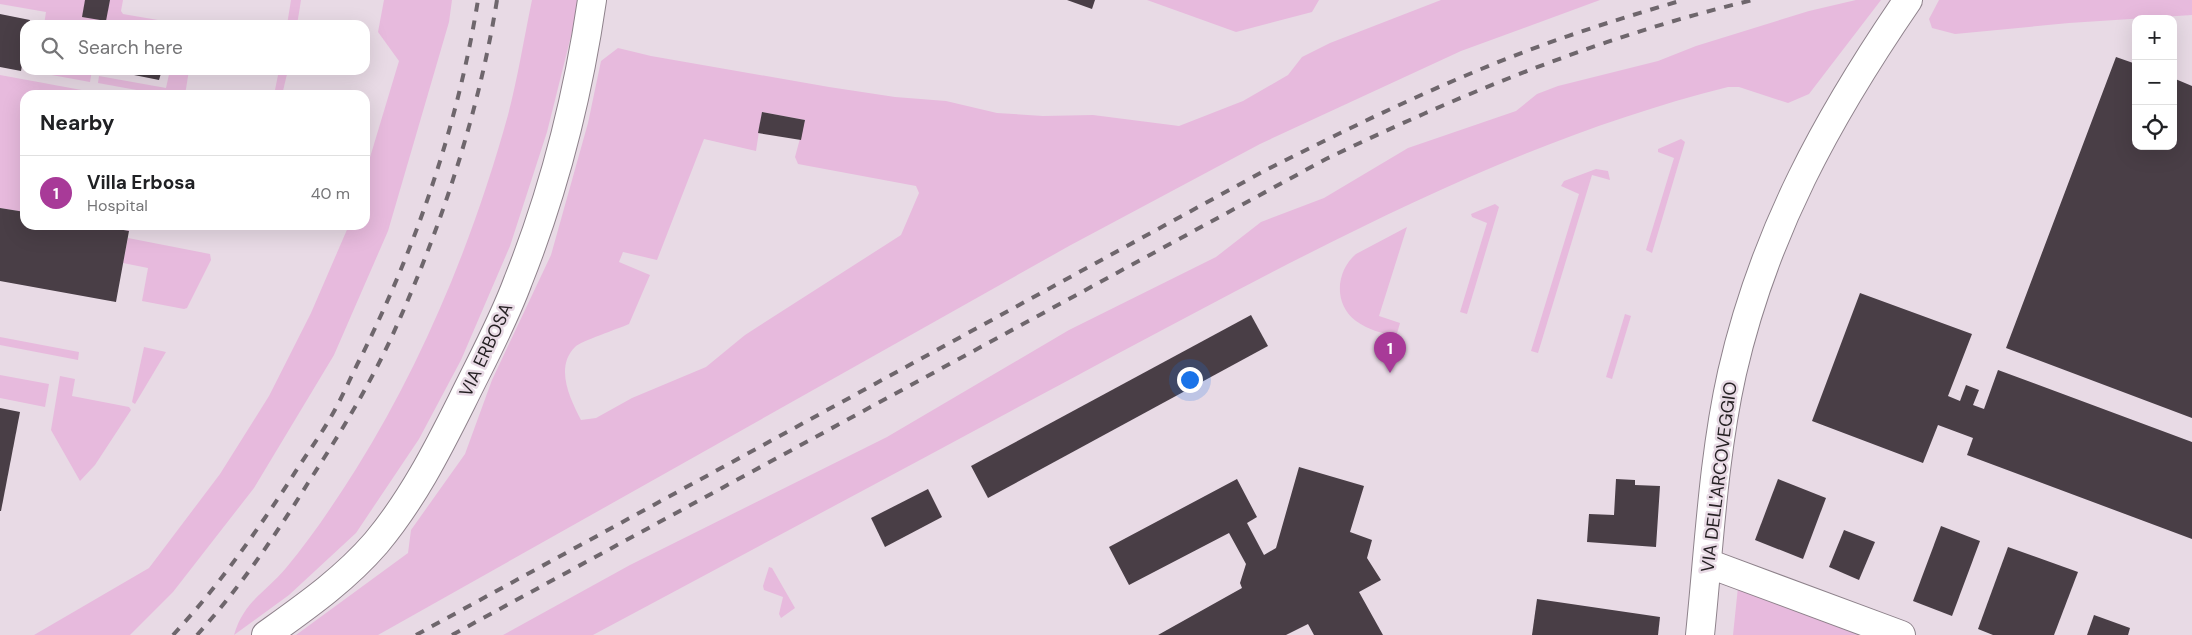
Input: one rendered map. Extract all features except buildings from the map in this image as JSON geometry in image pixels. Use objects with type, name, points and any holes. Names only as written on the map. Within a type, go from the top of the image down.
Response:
[{"type":"street","name":"VIA ERBOSA","points":[[266,635],[320,598],[376,543],[420,481],[437,451],[518,283],[536,233],[574,101],[592,0]]},
{"type":"street","name":"VIA DELL'ARCOVEGGIO","points":[[1700,635],[1726,405],[1740,344],[1764,266],[1789,201],[1820,138],[1862,68],[1908,0]]},
{"type":"street","points":[[1707,563],[1901,635]]},
{"type":"shaded area","points":[[0,0],[123,0],[121,11],[123,14],[158,20],[45,20],[46,12],[0,4]]},
{"type":"shaded area","points":[[291,0],[301,0],[298,20],[288,20]]},
{"type":"shaded area","points":[[384,0],[452,0],[449,22],[388,231],[334,355],[254,488],[173,592],[130,635],[34,635],[149,568],[220,474],[269,396],[311,313],[347,230],[370,230],[370,157],[399,61],[378,32]]},
{"type":"shaded area","points":[[532,0],[580,0],[547,132],[510,246],[461,360],[419,439],[356,533],[289,595],[234,635],[238,623],[249,605],[278,577],[296,556],[340,494],[381,428],[425,342],[463,252],[494,161],[512,101]]},
{"type":"shaded area","points":[[1147,0],[1319,0],[1312,12],[1236,32]]},
{"type":"shaded area","points":[[1441,0],[1600,0],[1461,51],[1260,144],[1069,246],[378,635],[296,635],[408,553],[411,530],[465,454],[492,380],[551,255],[588,123],[601,61],[618,48],[651,56],[829,87],[895,97],[946,101],[997,113],[1043,116],[1093,115],[1179,126],[1243,101],[1288,75],[1302,57],[1330,43]],"holes":[[[762,112],[805,120],[795,157],[798,164],[916,186],[919,193],[901,235],[745,335],[706,367],[632,398],[596,418],[581,420],[566,384],[566,364],[569,355],[579,344],[629,324],[650,275],[619,262],[623,252],[657,260],[704,139],[756,151]]]},
{"type":"shaded area","points":[[1856,0],[1881,0],[1809,94],[1788,103],[1739,87],[1728,87],[1648,110],[1569,137],[1492,167],[1416,201],[1266,275],[593,635],[503,635],[630,565],[887,437],[1069,330],[1216,257],[1261,222],[1324,198],[1408,148],[1516,111],[1537,94],[1558,86],[1658,61],[1696,46],[1809,11]]},
{"type":"shaded area","points":[[1939,0],[2192,0],[2192,15],[2132,15],[2132,19],[1955,34],[1932,28],[1929,19]]},
{"type":"shaded area","points":[[0,75],[82,90],[20,90],[20,211],[0,208]]},
{"type":"shaded area","points":[[52,75],[91,75],[90,82]]},
{"type":"shaded area","points":[[169,75],[188,75],[186,90],[136,90],[98,83],[99,76],[166,88]]},
{"type":"shaded area","points":[[278,75],[287,75],[283,90],[275,90]]},
{"type":"shaded area","points":[[1681,139],[1685,142],[1652,253],[1646,250],[1674,158],[1658,152],[1658,149]]},
{"type":"shaded area","points":[[1596,169],[1608,171],[1610,180],[1592,175],[1538,353],[1531,351],[1579,194],[1561,186],[1564,181]]},
{"type":"shaded area","points":[[1495,204],[1499,207],[1467,314],[1460,312],[1487,223],[1472,217],[1471,214]]},
{"type":"shaded area","points":[[1407,227],[1379,316],[1400,323],[1396,337],[1371,329],[1356,321],[1349,314],[1343,306],[1341,297],[1341,278],[1349,261],[1356,254]]},
{"type":"shaded area","points":[[128,238],[210,254],[211,260],[187,308],[142,301],[148,268],[123,263]]},
{"type":"shaded area","points":[[1625,314],[1631,316],[1612,379],[1606,377]]},
{"type":"shaded area","points":[[0,337],[79,352],[78,360],[0,345]]},
{"type":"shaded area","points":[[144,347],[166,352],[135,404],[132,402]]},
{"type":"shaded area","points":[[0,375],[49,384],[45,407],[0,398]]},
{"type":"shaded area","points":[[60,376],[75,379],[72,396],[129,407],[131,410],[95,465],[80,481],[51,430]]},
{"type":"shaded area","points":[[769,567],[772,568],[795,608],[781,618],[779,614],[783,597],[764,590],[763,586]]},
{"type":"shaded area","points":[[1738,587],[1875,635],[1733,635]]},
{"type":"railway","points":[[173,635],[220,580],[249,541],[327,424],[340,401],[400,271],[433,183],[459,92],[478,0]]},
{"type":"railway","points":[[197,635],[242,581],[283,523],[344,425],[388,345],[414,286],[444,206],[470,124],[497,0]]},
{"type":"railway","points":[[416,635],[1264,171],[1392,108],[1491,65],[1583,31],[1683,0]]},
{"type":"railway","points":[[452,635],[1326,159],[1430,111],[1535,68],[1643,30],[1753,0]]},
{"type":"place","name":"Villa Erbosa","points":[[1390,373]]}]
